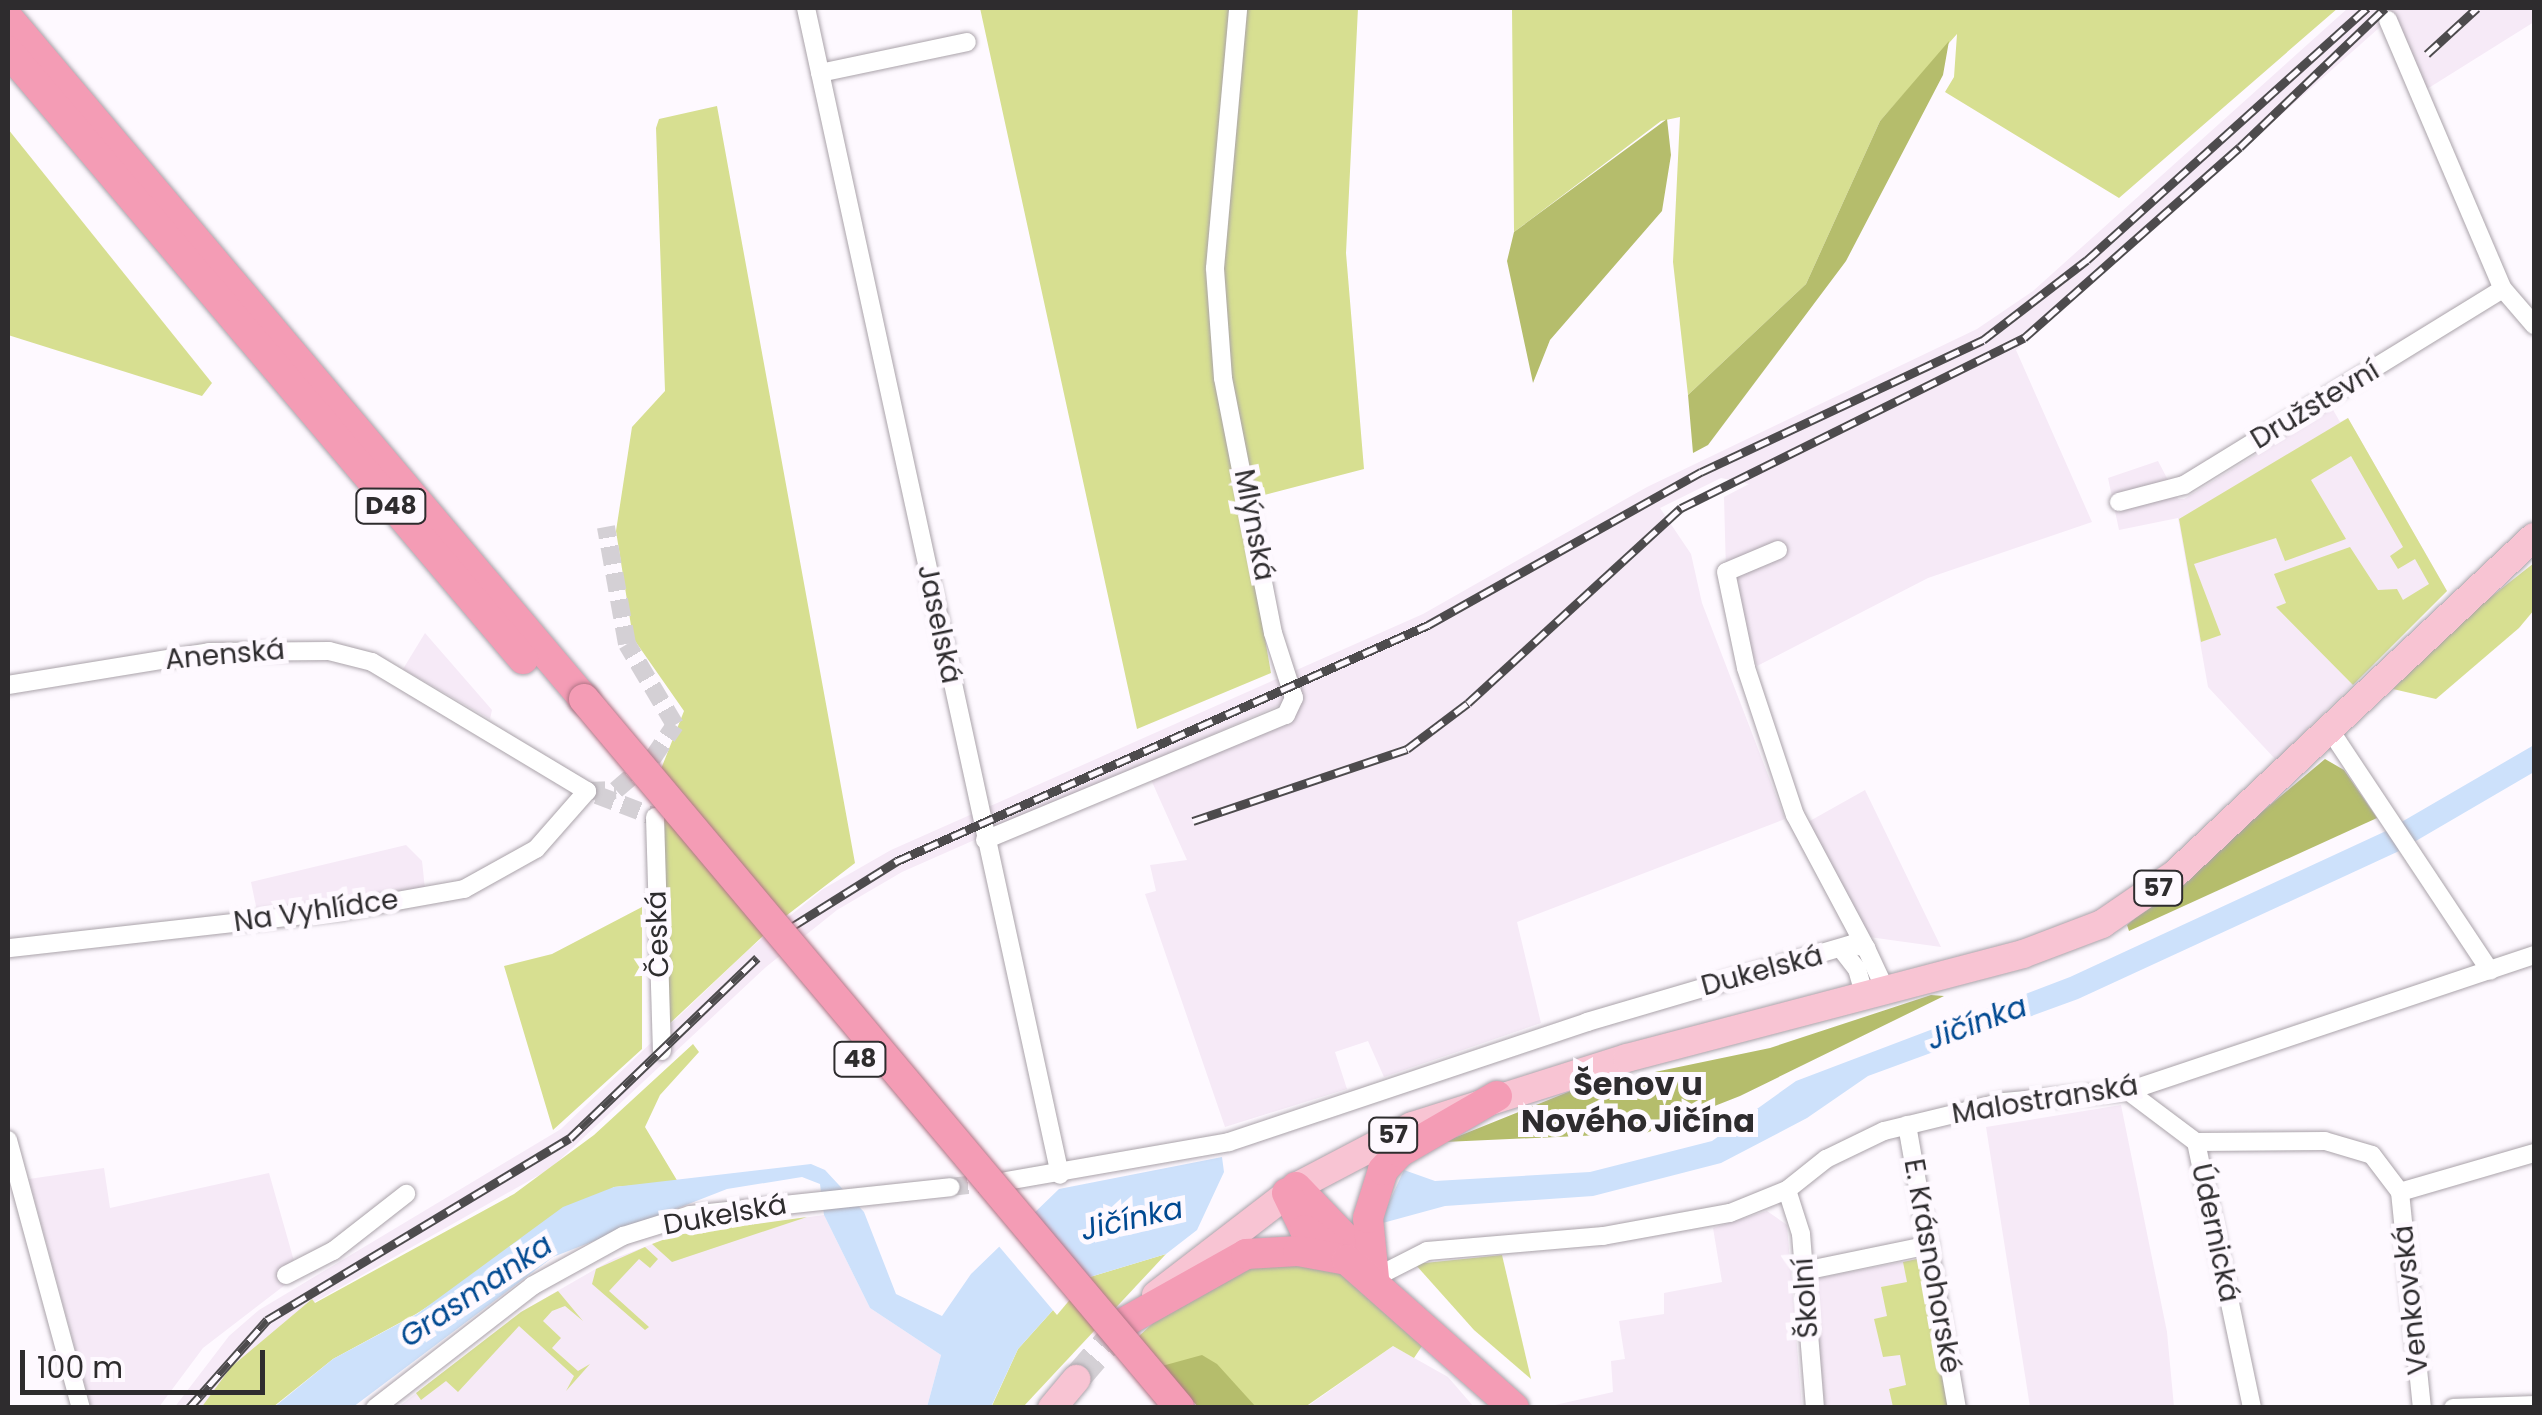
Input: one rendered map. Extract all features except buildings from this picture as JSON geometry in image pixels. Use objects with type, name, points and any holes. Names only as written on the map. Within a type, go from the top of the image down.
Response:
[{"type":"highway","name":"D48","points":[[8,18],[576,705]]},
{"type":"highway","name":"D48","points":[[8,51],[576,705]]},
{"type":"highway","name":"48","points":[[576,705],[1179,1407]]},
{"type":"highway","name":"48","points":[[576,705],[1153,1408]]},
{"type":"highway","points":[[1364,1268],[1370,1200],[1383,1170],[1400,1152],[1497,1096]]},
{"type":"highway","points":[[1292,1190],[1364,1268],[1514,1408]]},
{"type":"highway","points":[[1125,1322],[1246,1254],[1280,1250],[1364,1268]]},
{"type":"main road","name":"57","points":[[1125,1322],[1292,1190],[1412,1126],[1497,1096],[2050,946],[2128,910],[2330,730],[2534,537]]},
{"type":"main road","points":[[1052,1408],[1076,1379]]},
{"type":"street","name":"Jaselská","points":[[806,8],[1060,1175]]},
{"type":"street","name":"Mlýnská","points":[[985,840],[1286,715],[1294,698],[1273,633],[1222,378],[1215,268],[1238,8]]},
{"type":"street","points":[[2388,20],[2503,289],[2534,325]]},
{"type":"street","points":[[820,73],[967,42]]},
{"type":"street","name":"Družstevní","points":[[2119,502],[2184,484],[2503,289]]},
{"type":"street","points":[[1778,550],[1726,572],[1746,668],[1794,815],[1866,948],[1876,994]]},
{"type":"street","name":"Anenská","points":[[8,685],[208,652],[329,651],[372,662],[587,791]]},
{"type":"street","points":[[2330,730],[2490,971]]},
{"type":"street","name":"Na Vyhlídce","points":[[8,948],[340,911],[464,889],[536,850],[587,791]]},
{"type":"street","name":"Česká","points":[[655,817],[662,1052]]},
{"type":"street","points":[[1842,950],[1855,931]]},
{"type":"street","points":[[1842,950],[1852,944],[1866,948]]},
{"type":"street","name":"Dukelská","points":[[1006,1181],[1060,1175],[1276,1129],[1587,1022],[1842,950],[1876,994]]},
{"type":"street","name":"Malostranská","points":[[1364,1268],[1427,1251],[1602,1236],[1730,1213],[1788,1190],[1826,1158],[1907,1125],[2004,1102],[2128,1091],[2534,956]]},
{"type":"street","name":"Údernická","points":[[2128,1091],[2196,1142],[2252,1408]]},
{"type":"street","name":"E. Krásnohorské","points":[[1907,1125],[1957,1408]]},
{"type":"street","points":[[8,1140],[81,1408]]},
{"type":"street","points":[[2196,1142],[2326,1141],[2372,1155],[2400,1192],[2534,1153]]},
{"type":"street","name":"Dukelská","points":[[376,1408],[532,1286],[623,1236],[690,1215],[950,1186]]},
{"type":"street","name":"Školní","points":[[1788,1190],[1804,1271],[1814,1408]]},
{"type":"street","name":"Venkovská","points":[[2400,1192],[2422,1408]]},
{"type":"street","points":[[286,1275],[333,1251],[406,1194]]},
{"type":"street","points":[[1804,1271],[1929,1246]]},
{"type":"street","points":[[2453,1408],[2534,1405]]},
{"type":"shaded area","points":[[2348,8],[2534,8],[2534,22],[2427,89],[2388,20],[2016,350],[2092,522],[1928,578],[1757,666],[1726,572],[1724,497],[1749,484],[1721,478],[1660,508],[1691,554],[1702,603],[1785,819],[1517,922],[1541,1023],[1384,1077],[1368,1041],[1335,1052],[1347,1089],[1225,1127],[1145,894],[1156,891],[1150,865],[1187,860],[1148,773],[1289,719],[1302,695],[902,872],[837,910],[766,967],[550,1169],[313,1303],[204,1407],[174,1408],[229,1336],[259,1310],[561,1129],[749,949],[823,889],[891,850],[1423,614],[1647,487],[1977,329],[2033,291]]},
{"type":"shaded area","points":[[2332,408],[2340,422],[2348,418],[2447,591],[2276,760],[2208,687],[2178,518],[2119,530],[2108,478],[2158,461],[2178,499],[2184,499]]},
{"type":"shaded area","points":[[425,633],[492,710],[490,719],[403,669]]},
{"type":"shaded area","points":[[1865,790],[1941,947],[1869,937],[1808,822]]},
{"type":"shaded area","points":[[406,845],[422,861],[425,889],[257,911],[251,882]]},
{"type":"shaded area","points":[[2121,1105],[2167,1332],[2174,1407],[2030,1407],[1986,1127]]},
{"type":"shaded area","points":[[104,1168],[110,1208],[269,1173],[298,1275],[203,1348],[159,1407],[91,1407],[29,1179]]},
{"type":"shaded area","points":[[1767,1211],[1787,1225],[1802,1407],[1555,1405],[1613,1392],[1611,1361],[1625,1359],[1619,1321],[1664,1314],[1664,1293],[1722,1282],[1713,1228]]},
{"type":"shaded area","points":[[824,1215],[870,1308],[941,1355],[927,1407],[397,1408],[521,1312],[613,1259],[676,1235]]},
{"type":"shaded area","points":[[1922,1258],[1949,1407],[1825,1407],[1813,1279]]},
{"type":"shaded area","points":[[1393,1346],[1448,1377],[1474,1407],[1305,1408]]},
{"type":"green space","points":[[980,8],[1358,8],[1346,253],[1364,469],[1241,501],[1271,673],[1137,729]]},
{"type":"green space","points":[[1512,8],[2338,8],[2119,198],[1945,92],[1954,77],[1957,34],[1880,121],[1806,284],[1688,395],[1673,262],[1680,117],[1661,121],[1514,232]]},
{"type":"green space","points":[[1949,41],[1943,75],[1846,261],[1708,445],[1693,453],[1688,395],[1806,284],[1880,121]]},
{"type":"green space","points":[[717,106],[855,863],[778,922],[667,1026],[661,769],[684,711],[633,638],[616,531],[632,427],[665,391],[656,128],[659,119]]},
{"type":"green space","points":[[1667,119],[1671,155],[1662,211],[1550,340],[1533,383],[1507,261],[1514,232]]},
{"type":"green space","points":[[8,129],[212,383],[202,396],[8,335]]},
{"type":"green space","points":[[2348,418],[2447,591],[2353,685],[2276,607],[2286,603],[2274,574],[2350,547],[2378,590],[2397,589],[2403,600],[2429,584],[2415,559],[2398,569],[2390,556],[2403,547],[2351,456],[2311,480],[2346,539],[2285,561],[2276,538],[2194,564],[2221,635],[2201,642],[2179,519]]},
{"type":"green space","points":[[2534,563],[2534,610],[2519,628],[2436,699],[2393,689],[2463,619]]},
{"type":"green space","points":[[2325,759],[2344,770],[2377,818],[2129,931],[2127,925]]},
{"type":"green space","points":[[642,907],[642,1049],[553,1130],[504,966],[552,954]]},
{"type":"green space","points":[[1931,995],[1944,996],[1740,1096],[1646,1133],[1444,1142],[1578,1088],[1770,1048]]},
{"type":"green space","points":[[693,1044],[699,1052],[660,1095],[645,1127],[678,1182],[614,1187],[416,1314],[333,1359],[273,1407],[201,1408],[231,1367],[312,1299],[315,1303],[514,1194],[594,1135]]},
{"type":"green space","points":[[807,1217],[672,1262],[652,1244],[676,1235]]},
{"type":"green space","points":[[645,1247],[658,1259],[650,1268],[639,1259],[609,1291],[649,1327],[645,1330],[592,1284],[596,1269]]},
{"type":"green space","points":[[1166,1254],[1023,1407],[991,1408],[1018,1349],[1080,1280]]},
{"type":"green space","points":[[1502,1255],[1531,1379],[1474,1330],[1415,1264]]},
{"type":"green space","points":[[1268,1258],[1336,1269],[1426,1340],[1414,1358],[1393,1346],[1305,1407],[1256,1408],[1162,1366],[1138,1337],[1181,1297]]},
{"type":"green space","points":[[1922,1258],[1949,1407],[1893,1407],[1889,1389],[1906,1385],[1900,1355],[1883,1357],[1874,1319],[1887,1316],[1881,1287],[1907,1282],[1903,1262]]},
{"type":"green space","points":[[558,1291],[583,1321],[565,1306],[552,1311],[543,1321],[561,1338],[552,1348],[578,1371],[590,1364],[566,1391],[574,1376],[519,1326],[458,1392],[446,1381],[421,1400],[416,1393],[521,1312]]},
{"type":"green space","points":[[1202,1355],[1217,1364],[1256,1407],[1198,1407],[1162,1366]]},
{"type":"water","name":"Jičínka","points":[[2534,745],[2534,772],[2397,852],[2078,999],[1868,1076],[1807,1118],[1721,1163],[1593,1196],[1445,1206],[1379,1224],[1404,1170],[1435,1181],[1590,1172],[1712,1141],[1796,1081],[2070,977],[2386,831]]},
{"type":"water","points":[[1222,1157],[1224,1172],[1197,1230],[1166,1254],[1080,1280],[1018,1349],[991,1407],[927,1407],[941,1355],[870,1308],[824,1215],[820,1184],[802,1177],[727,1189],[553,1257],[353,1407],[273,1408],[333,1359],[417,1314],[563,1207],[614,1187],[811,1164],[825,1170],[864,1212],[896,1294],[942,1316],[971,1274],[1059,1189]]},
{"type":"pier","points":[[1031,1210],[1083,1284],[1057,1315],[997,1244]]},
{"type":"tunnel","points":[[587,791],[616,790],[652,759],[675,725],[627,644],[606,527]]},
{"type":"tunnel","points":[[597,795],[655,817]]},
{"type":"tunnel","points":[[950,1187],[994,1182]]},
{"type":"tunnel","points":[[1076,1379],[1125,1322]]},
{"type":"railway","points":[[793,926],[897,861],[1428,625],[1701,472],[1983,340],[2087,260],[2367,8]]},
{"type":"railway","points":[[1193,821],[1407,749],[1468,703],[1681,508],[2024,338],[2240,147],[2385,8]]},
{"type":"railway","points":[[2427,54],[2477,8]]},
{"type":"railway","points":[[189,1408],[267,1320],[570,1138],[757,958]]},
{"type":"district","name":"Šenov u Nového Jičína","points":[[1638,1104]]},
{"type":"water label","name":"Grasmanka","points":[[476,1291]]}]
